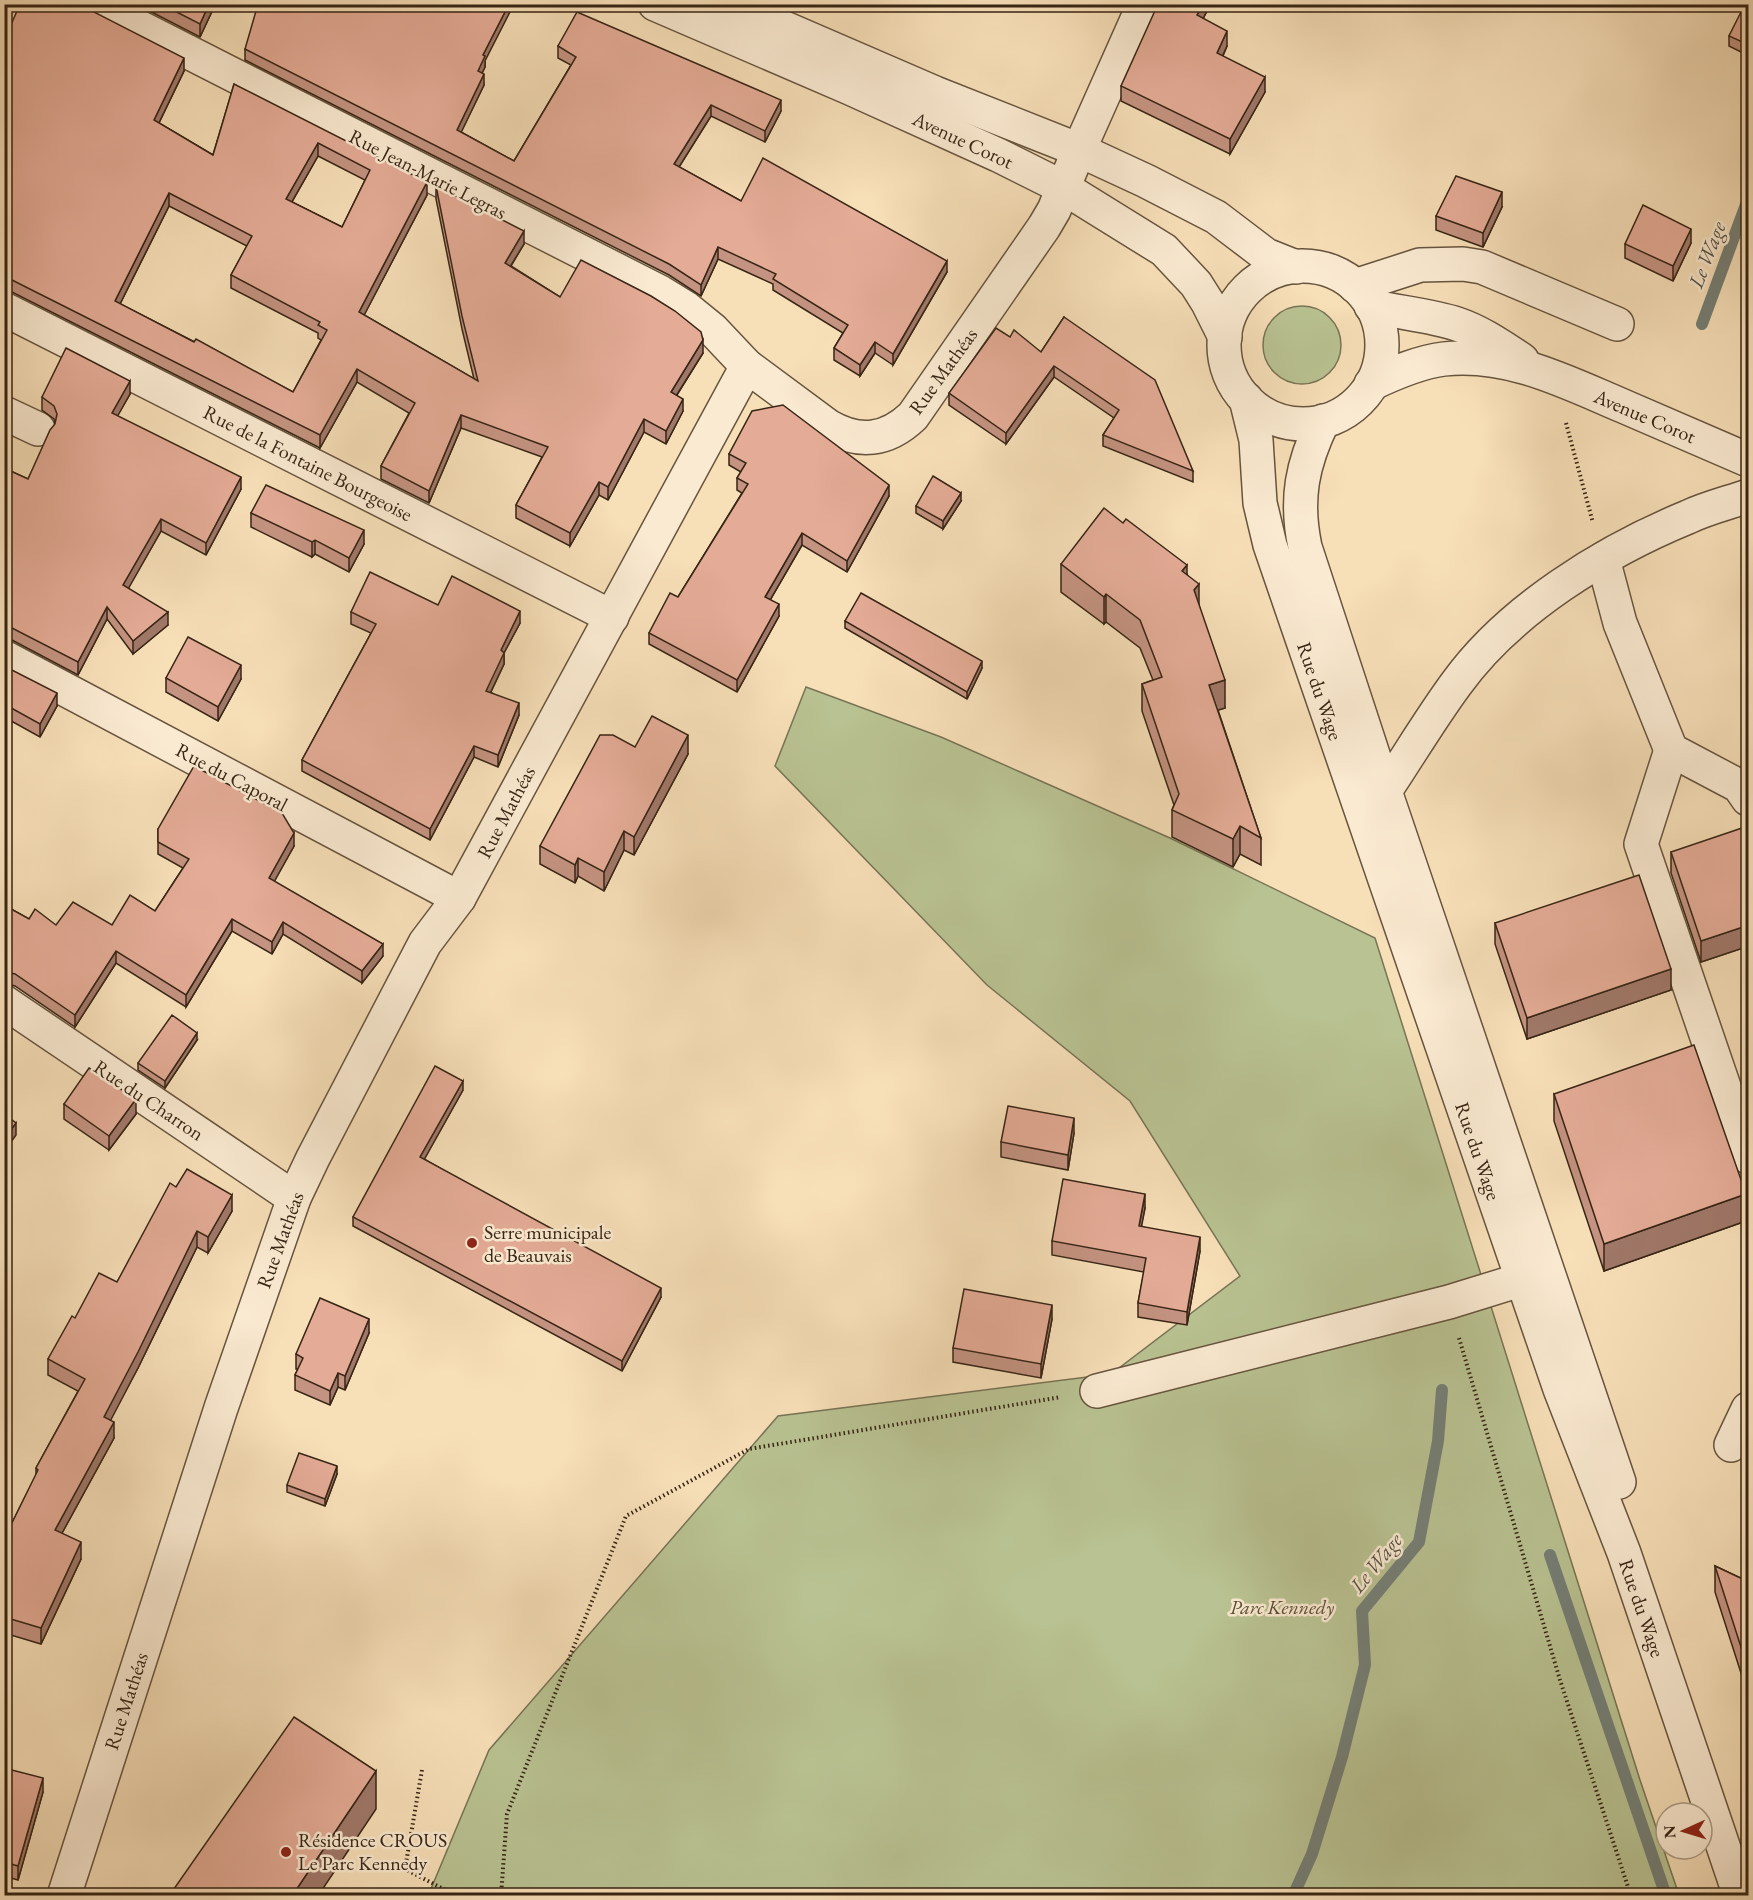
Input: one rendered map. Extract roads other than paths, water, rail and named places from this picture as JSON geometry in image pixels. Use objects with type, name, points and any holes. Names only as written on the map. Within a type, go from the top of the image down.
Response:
[{"type":"street","name":"Rue Jean-Marie Legras","points":[[94,4],[660,292],[686,308],[713,330],[747,366]]},
{"type":"street","name":"Avenue Corot","points":[[655,4],[998,155],[1064,188],[1164,250],[1196,284],[1209,303],[1225,337]]},
{"type":"street","name":"Avenue Corot","points":[[729,4],[935,93],[1079,150],[1198,207],[1230,227],[1266,255],[1296,267]]},
{"type":"street","name":"Rue Mathéas","points":[[64,1896],[221,1408],[294,1198],[425,943],[459,898],[747,366],[842,435],[872,438],[888,434],[913,416],[1035,241],[1054,210],[1144,4]]},
{"type":"street","points":[[1363,296],[1420,265],[1463,264],[1482,267],[1617,324]]},
{"type":"street","name":"Avenue Corot","points":[[1296,267],[1321,268],[1334,272],[1363,296],[1380,328],[1382,351],[1377,374],[1356,404],[1335,417],[1323,421],[1287,423],[1265,414],[1239,391],[1229,370],[1224,348],[1225,337],[1231,314],[1243,294],[1252,285],[1273,273],[1296,267]]},
{"type":"street","name":"Avenue Corot","points":[[1363,296],[1460,325],[1480,334],[1548,374],[1749,460]]},
{"type":"street","name":"Rue de la Fontaine Bourgeoise","points":[[4,309],[612,617]]},
{"type":"street","name":"Avenue Corot","points":[[1371,384],[1397,372],[1445,359],[1496,360],[1548,374]]},
{"type":"street","name":"Rue du Wage","points":[[1246,399],[1256,440],[1260,502],[1270,545],[1749,1864]]},
{"type":"street","points":[[4,413],[38,429]]},
{"type":"street","name":"Rue du Wage","points":[[1323,421],[1307,458],[1300,501],[1301,528],[1312,571],[1385,790],[1535,1275],[1560,1389],[1624,1553],[1740,1896]]},
{"type":"street","points":[[1385,790],[1456,682],[1509,627],[1539,602],[1588,567],[1654,532],[1690,516],[1749,496]]},
{"type":"street","points":[[1603,559],[1620,623],[1671,750],[1641,844],[1749,1157]]},
{"type":"street","name":"Rue du Caporal","points":[[4,657],[459,898]]},
{"type":"street","points":[[1671,750],[1739,786],[1749,800]]},
{"type":"street","name":"Rue du Charron","points":[[4,1002],[294,1198]]},
{"type":"street","points":[[1097,1391],[1449,1302],[1535,1275]]},
{"type":"street","points":[[1731,1445],[1749,1408]]},
{"type":"waterway","name":"Le Wage","points":[[1702,324],[1748,199]]},
{"type":"waterway","name":"Le Wage","points":[[1293,1896],[1312,1854],[1342,1757],[1365,1665],[1362,1611],[1419,1542],[1438,1441],[1442,1390]]},
{"type":"waterway","points":[[1550,1555],[1666,1896]]},
{"type":"place","name":"Serre municipale de Beauvais","points":[[472,1243]]},
{"type":"place","name":"Résidence CROUS Le Parc Kennedy","points":[[286,1852]]},
{"type":"park label","name":"Parc Kennedy","points":[[1282,1607]]}]
